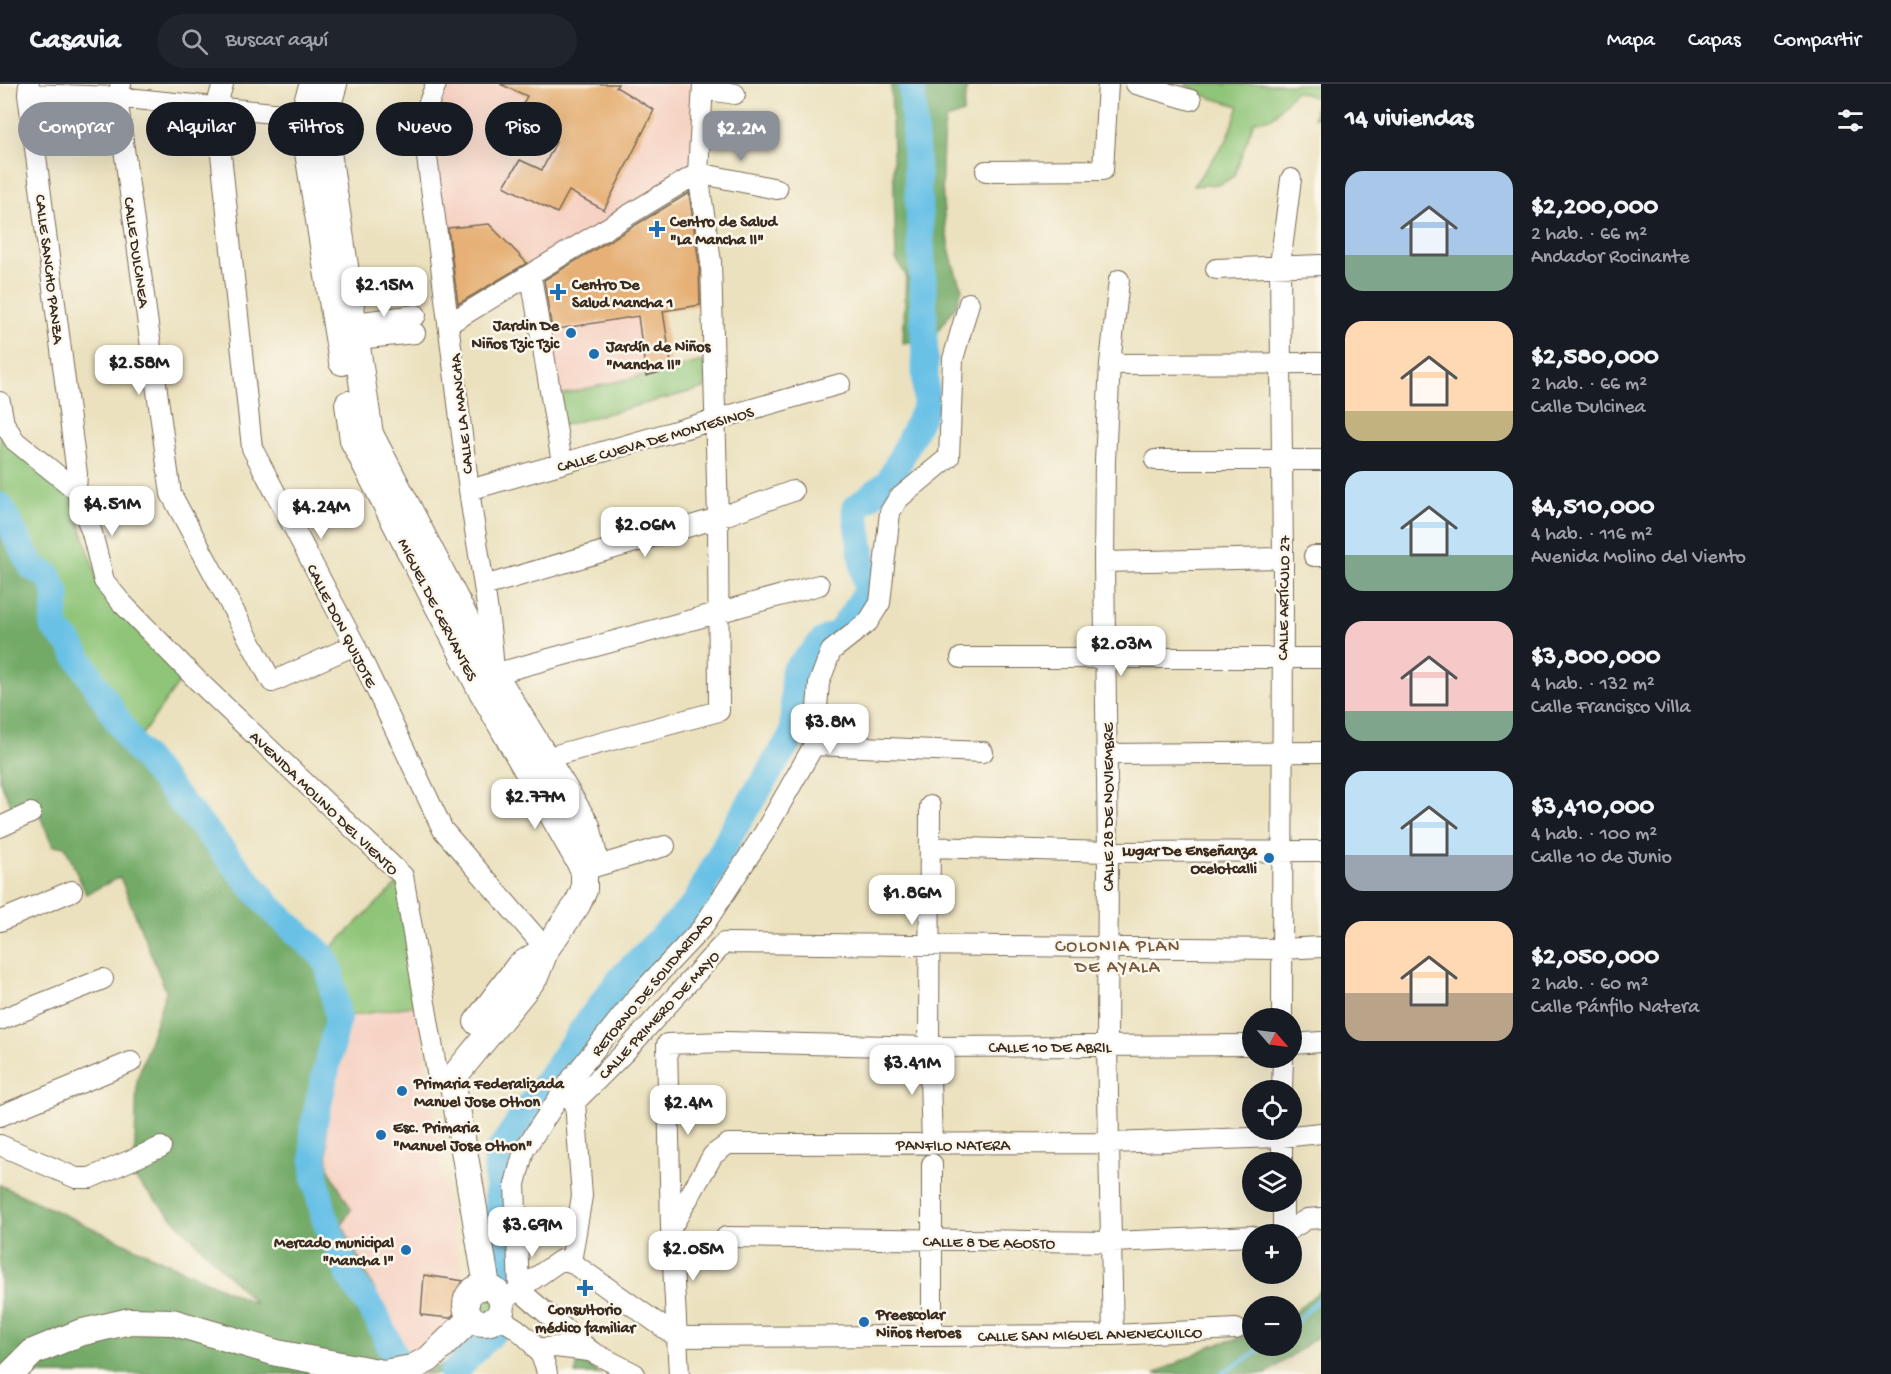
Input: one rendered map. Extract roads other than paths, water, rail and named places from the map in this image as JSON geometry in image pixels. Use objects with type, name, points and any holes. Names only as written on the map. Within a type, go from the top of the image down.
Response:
[{"type":"main road","name":"MIGUEL DE CERVANTES","points":[[307,102],[313,84]]},
{"type":"main road","points":[[334,84],[328,105],[325,132],[370,434],[494,674],[534,761],[587,826],[592,838],[593,852],[584,870],[584,890],[546,949],[535,977],[444,1075]]},
{"type":"main road","name":"MIGUEL DE CERVANTES","points":[[309,156],[339,334],[353,440],[479,686],[534,761]]},
{"type":"main road","name":"AVENIDA MOLINO DEL VIENTO","points":[[383,1373],[412,1368],[429,1359],[471,1318],[466,1304],[496,1297],[470,1233],[444,1075]]},
{"type":"main road","points":[[11,1374],[33,1352],[79,1333],[130,1321],[172,1322],[277,1353],[383,1373]]},
{"type":"street","name":"CALLE DON QUIJOTE","points":[[218,102],[223,84]]},
{"type":"street","name":"CALLE LA MANCHA","points":[[436,84],[425,113],[423,128],[494,674]]},
{"type":"street","points":[[986,171],[1103,170],[1108,84]]},
{"type":"street","points":[[1136,84],[1191,100]]},
{"type":"street","points":[[534,761],[719,711],[718,518],[711,262],[698,173],[703,87],[735,94]]},
{"type":"street","points":[[29,89],[119,91],[186,102]]},
{"type":"street","name":"CALLE SANCHO PANZA","points":[[29,89],[77,474],[76,490]]},
{"type":"street","name":"CALLE DULCINEA","points":[[119,91],[171,494],[272,682],[355,645]]},
{"type":"street","name":"CALLE DON QUIJOTE","points":[[221,156],[252,448],[355,645],[443,830],[546,949]]},
{"type":"street","points":[[450,323],[698,173],[777,189]]},
{"type":"street","name":"CALLE ARTÍCULO 27","points":[[1282,1008],[1283,558],[1280,265],[1291,179]]},
{"type":"street","points":[[1216,269],[1280,265],[1321,266]]},
{"type":"street","points":[[531,276],[562,463]]},
{"type":"street","name":"CALLE 28 DE NOVIEMBRE","points":[[1113,1335],[1107,1046],[1108,852],[1104,562],[1105,460],[1110,364],[1119,280]]},
{"type":"street","name":"RETORNO DE SOLIDARIDAD","points":[[496,1297],[515,1184],[524,1150],[572,1078],[636,998],[702,928],[764,833],[814,745],[819,683],[831,651],[868,622],[880,603],[890,512],[898,499],[949,457],[953,359],[969,303]]},
{"type":"street","points":[[356,331],[415,324]]},
{"type":"street","points":[[1110,364],[1321,363]]},
{"type":"street","name":"CALLE CUEVA DE MONTESINOS","points":[[469,490],[715,422],[840,384]]},
{"type":"street","points":[[0,402],[4,423],[15,441],[76,490]]},
{"type":"street","points":[[1155,460],[1321,460]]},
{"type":"street","name":"AVENIDA MOLINO DEL VIENTO","points":[[76,490],[92,533],[104,581],[120,601],[189,672],[403,876],[444,1075]]},
{"type":"street","points":[[484,586],[718,518],[793,491]]},
{"type":"street","points":[[1282,520],[1291,527],[1292,556],[1291,586],[1282,600]]},
{"type":"street","points":[[1104,562],[1283,558]]},
{"type":"street","points":[[494,674],[819,585]]},
{"type":"street","points":[[962,658],[1321,658]]},
{"type":"street","points":[[814,745],[983,752]]},
{"type":"street","points":[[1107,754],[1321,752]]},
{"type":"street","points":[[930,806],[929,1047],[932,1144]]},
{"type":"street","points":[[0,827],[31,813]]},
{"type":"street","points":[[584,870],[665,846]]},
{"type":"street","points":[[930,847],[1108,852],[1321,851]]},
{"type":"street","points":[[0,921],[72,891]]},
{"type":"street","name":"CALLE PRIMERO DE MAYO","points":[[577,1100],[624,1053],[724,943],[1281,949],[1321,947]]},
{"type":"street","points":[[0,1020],[103,979]]},
{"type":"street","name":"CALLE 10 DE ABRIL","points":[[671,1228],[667,1044],[725,1042],[929,1047],[1242,1045]]},
{"type":"street","points":[[1302,1043],[1321,1042]]},
{"type":"street","points":[[0,1116],[130,1062]]},
{"type":"street","name":"CALLE PRIMERO DE MAYO","points":[[571,1262],[582,1196],[577,1100],[572,1078]]},
{"type":"street","name":"PANFILO NATERA","points":[[1302,1133],[1321,1133]]},
{"type":"street","name":"PANFILO NATERA","points":[[671,1228],[713,1155],[728,1144],[1110,1143],[1242,1135]]},
{"type":"street","points":[[0,1145],[76,1178],[90,1178],[161,1147]]},
{"type":"street","points":[[932,1164],[932,1336]]},
{"type":"street","points":[[1298,1224],[1307,1218],[1321,1218]]},
{"type":"street","points":[[671,1228],[678,1374]]},
{"type":"street","name":"CALLE 8 DE AGOSTO","points":[[726,1237],[1112,1242],[1242,1236]]},
{"type":"street","points":[[496,1297],[561,1260],[571,1262],[677,1337]]},
{"type":"street","points":[[496,1297],[543,1359],[548,1374]]},
{"type":"street","points":[[496,1297],[635,1374]]},
{"type":"street","name":"CALLE SAN MIGUEL ANENECUILCO","points":[[677,1337],[1113,1335],[1236,1329]]},
{"type":"street","points":[[536,1349],[555,1347],[592,1352]]},
{"type":"waterway","points":[[507,1286],[498,1212],[497,1154],[587,1023],[622,977],[695,904],[733,830],[793,734],[794,672],[823,641],[840,632],[867,592],[855,508],[889,482],[926,407],[923,281],[912,84]]},
{"type":"waterway","points":[[0,506],[32,567],[49,576],[57,596],[53,626],[70,644],[134,746],[271,908],[323,956],[329,968],[338,1018],[313,1128],[315,1177],[325,1219],[350,1277],[377,1318],[403,1374]]},
{"type":"waterway","points":[[1302,1316],[1321,1297]]},
{"type":"waterway","points":[[452,1374],[494,1331]]},
{"type":"waterway","points":[[1221,1374],[1250,1356]]},
{"type":"place","name":"Centro de Salud \"La Mancha II\"","points":[[657,229]]},
{"type":"place","name":"Centro De Salud Mancha 1","points":[[558,292]]},
{"type":"place","name":"Jardin De Niños Tzic Tzic","points":[[571,333]]},
{"type":"place","name":"Jardín de Niños \"Mancha II\"","points":[[594,354]]},
{"type":"place","name":"Lugar De Enseñanza Ocelotcalli","points":[[1269,858]]},
{"type":"place","name":"Primaria Federalizada Manuel Jose Othon","points":[[402,1091]]},
{"type":"place","name":"Esc. Primaria \"Manuel Jose Othon\"","points":[[381,1135]]},
{"type":"place","name":"Mercado municipal \"Mancha I\"","points":[[406,1250]]},
{"type":"place","name":"Consultorio médico familiar","points":[[585,1288]]},
{"type":"place","name":"Preescolar Niños Heroes","points":[[864,1322]]},
{"type":"district","name":"COLONIA PLAN DE AYALA","points":[[1118,955]]}]
